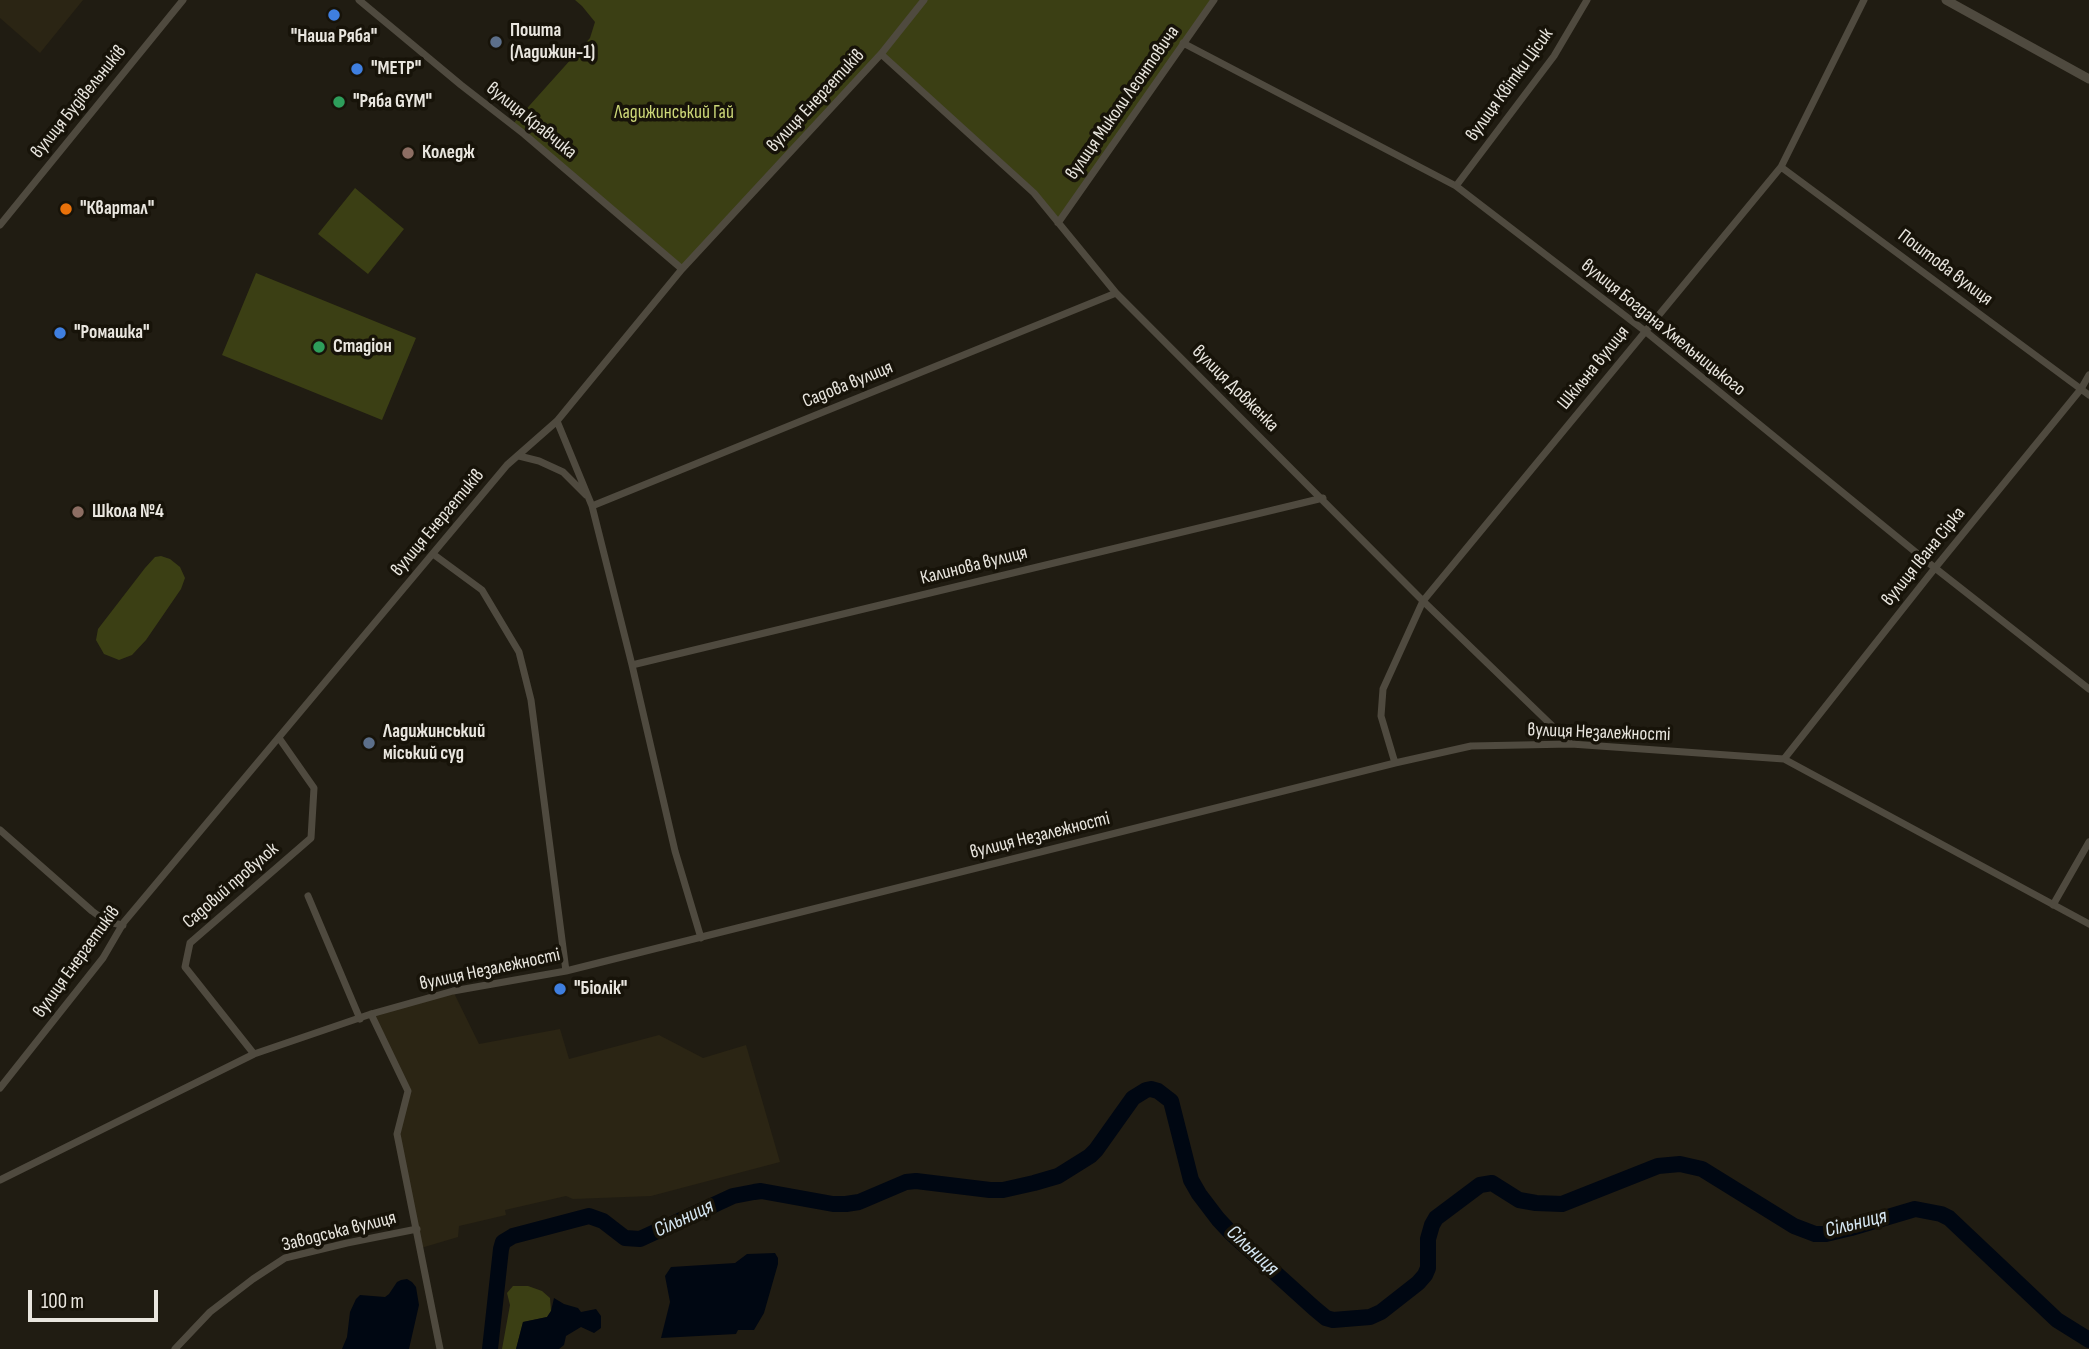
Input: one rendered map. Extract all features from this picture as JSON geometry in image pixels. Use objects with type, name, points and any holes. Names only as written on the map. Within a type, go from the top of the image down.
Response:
[{"type":"street","name":"вулиця Будівельників","points":[[0,225],[183,0]]},
{"type":"street","name":"вулиця Кравчика","points":[[359,0],[524,134],[682,269]]},
{"type":"street","name":"вулиця Енергетиків","points":[[0,1088],[103,958],[123,925],[507,465],[557,421],[682,269],[881,54],[924,0]]},
{"type":"street","name":"вулиця Миколи Леонтовича","points":[[1058,223],[1214,0]]},
{"type":"street","name":"вулиця Квітки Цісик","points":[[1456,186],[1553,56],[1587,0]]},
{"type":"street","name":"Шкільна вулиця","points":[[1395,763],[1381,716],[1383,689],[1423,601],[1782,167],[1864,0]]},
{"type":"street","points":[[1946,0],[2089,79]]},
{"type":"street","name":"вулиця Богдана Хмельницького","points":[[1183,43],[1456,186],[1645,331],[1934,568],[2089,689]]},
{"type":"street","name":"вулиця Довженка","points":[[881,54],[1034,193],[1116,293],[1423,601],[1572,744]]},
{"type":"street","name":"Поштова вулиця","points":[[1782,167],[2089,395]]},
{"type":"street","name":"Садова вулиця","points":[[592,506],[1116,293]]},
{"type":"street","name":"вулиця Івана Сірка","points":[[1784,759],[1934,568],[2081,389],[2089,375]]},
{"type":"street","points":[[557,421],[592,506],[675,851],[701,938]]},
{"type":"street","points":[[519,456],[539,461],[563,472],[588,497]]},
{"type":"street","name":"Калинова вулиця","points":[[632,665],[1323,498]]},
{"type":"street","points":[[433,554],[482,590],[519,652],[531,700],[566,971]]},
{"type":"street","name":"Садовий провулок","points":[[254,1054],[185,967],[190,943],[312,838],[313,788],[279,738]]},
{"type":"street","name":"вулиця Незалежності","points":[[0,1180],[254,1054],[371,1014],[453,991],[566,971],[1471,746],[1572,744],[1784,759],[2089,924]]},
{"type":"street","points":[[1,833],[92,911],[107,922],[123,925]]},
{"type":"street","points":[[2053,905],[2089,842]]},
{"type":"street","points":[[308,896],[360,1019]]},
{"type":"street","points":[[371,1014],[408,1091],[397,1134],[440,1349]]},
{"type":"street","name":"Заводська вулиця","points":[[175,1349],[210,1312],[285,1258],[417,1229]]},
{"type":"shaded area","points":[[0,0],[83,0],[40,53],[0,18]]},
{"type":"shaded area","points":[[453,991],[479,1044],[560,1029],[569,1059],[659,1035],[703,1058],[746,1045],[780,1162],[651,1196],[573,1199],[566,1196],[505,1210],[506,1215],[459,1226],[458,1237],[421,1248],[397,1134],[407,1091],[371,1014]]},
{"type":"shaded area","points":[[775,1253],[778,1264],[764,1313],[754,1330],[738,1330],[736,1334],[661,1338],[670,1302],[665,1276],[671,1267],[735,1263],[747,1254]]},
{"type":"shaded area","points":[[407,1279],[416,1287],[419,1305],[409,1349],[342,1349],[347,1337],[350,1312],[356,1299],[360,1295],[385,1297],[397,1282]]},
{"type":"shaded area","points":[[554,1298],[578,1308],[581,1312],[596,1309],[601,1316],[601,1328],[594,1333],[581,1327],[566,1336],[564,1345],[559,1349],[516,1349],[523,1322],[547,1317]]},
{"type":"green space","name":"Ладижинський Гай","points":[[575,0],[1214,0],[1058,223],[1035,195],[881,54],[682,269],[512,125],[590,38],[595,22]]},
{"type":"green space","points":[[355,188],[404,229],[368,274],[318,234]]},
{"type":"green space","name":"Стадіон","points":[[256,273],[416,338],[382,420],[222,355]]},
{"type":"green space","points":[[161,556],[180,567],[185,578],[181,589],[146,640],[132,655],[119,660],[104,654],[96,640],[98,629],[145,568],[155,557]]},
{"type":"green space","points":[[513,1286],[528,1286],[542,1291],[550,1298],[551,1311],[547,1317],[523,1322],[516,1349],[502,1349],[510,1305],[507,1293]]},
{"type":"waterway","name":"Сільниця","points":[[490,1349],[501,1249],[503,1242],[513,1236],[589,1216],[603,1221],[625,1238],[640,1239],[733,1196],[761,1191],[846,1204],[859,1202],[906,1182],[990,1190],[1034,1183],[1058,1176],[1090,1156],[1133,1098],[1151,1089],[1171,1101],[1191,1180],[1218,1219],[1314,1308],[1333,1320],[1370,1317],[1381,1312],[1418,1283],[1428,1268],[1428,1239],[1436,1218],[1480,1185],[1492,1183],[1519,1200],[1562,1204],[1658,1166],[1680,1164],[1702,1169],[1794,1226],[1815,1234],[1851,1228],[1915,1209],[1941,1214],[1949,1218],[2057,1320],[2089,1340]]},
{"type":"place","name":"\"Наша Ряба\"","points":[[334,15]]},
{"type":"place","name":"Пошта (Ладижин-1)","points":[[496,42]]},
{"type":"place","name":"\"МЕТР\"","points":[[357,69]]},
{"type":"place","name":"\"Ряба GYM\"","points":[[339,102]]},
{"type":"place","name":"Коледж","points":[[408,153]]},
{"type":"place","name":"\"Квартал\"","points":[[66,209]]},
{"type":"place","name":"\"Ромашка\"","points":[[60,333]]},
{"type":"place","name":"Стадіон","points":[[319,347]]},
{"type":"place","name":"Школа №4","points":[[78,512]]},
{"type":"place","name":"Ладижинський міський суд","points":[[369,743]]},
{"type":"place","name":"\"Біолік\"","points":[[560,989]]}]
